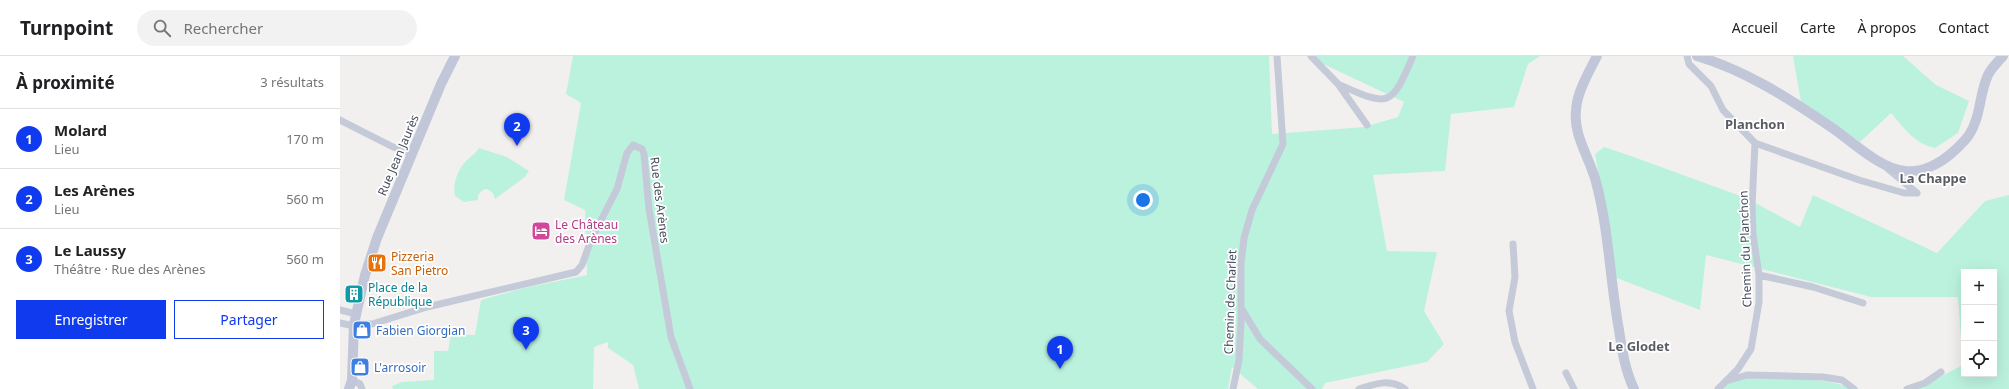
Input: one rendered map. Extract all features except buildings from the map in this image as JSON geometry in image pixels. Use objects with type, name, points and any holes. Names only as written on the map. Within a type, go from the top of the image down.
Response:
[{"type":"street","name":"Rue Jean Jaurès","points":[[350,384],[355,321],[368,266],[377,238],[439,90],[455,56]]},
{"type":"street","name":"Chemin de Charlet","points":[[1233,389],[1239,360],[1241,264],[1247,226],[1252,210],[1283,144],[1277,56]]},
{"type":"street","points":[[1311,56],[1338,84],[1366,125]]},
{"type":"street","points":[[1338,84],[1377,100],[1389,97],[1399,87],[1412,56]]},
{"type":"street","points":[[1597,56],[1578,99],[1576,125],[1596,182],[1605,227],[1610,275],[1622,352],[1634,389]]},
{"type":"street","points":[[1687,56],[1689,64],[1711,86],[1723,110],[1755,143],[1859,180],[1904,193],[1917,193],[1896,177],[1881,162],[1799,105],[1760,82],[1724,64],[1697,56]]},
{"type":"street","points":[[1881,162],[1905,172],[1921,171],[1932,166],[1952,152],[1969,135],[1977,116],[1988,75],[2003,56]]},
{"type":"street","points":[[340,120],[393,147],[413,154]]},
{"type":"street","name":"Chemin du Planchon","points":[[1718,389],[1738,369],[1751,349],[1759,302],[1759,275],[1753,234],[1752,213],[1755,143]]},
{"type":"street","name":"Rue des Arènes","points":[[355,321],[372,324],[427,307],[576,272],[582,265],[591,240],[617,189],[627,153],[633,145],[642,149],[644,154],[648,210],[671,337],[690,389]]},
{"type":"street","points":[[1513,244],[1515,277],[1510,311],[1515,342],[1533,389]]},
{"type":"street","points":[[1759,275],[1813,287],[1863,303]]},
{"type":"street","points":[[1241,308],[1260,339],[1312,389]]},
{"type":"street","points":[[340,310],[355,321]]},
{"type":"street","points":[[340,323],[355,321]]},
{"type":"street","points":[[1907,389],[1925,383],[1941,372]]},
{"type":"street","points":[[1566,373],[1574,389]]},
{"type":"street","points":[[1724,382],[1747,375],[1823,377],[1842,380],[1854,389]]},
{"type":"street","points":[[1359,389],[1384,382],[1398,384],[1405,389]]},
{"type":"street","points":[[350,384],[360,384],[362,389]]},
{"type":"street","points":[[1397,389],[1405,389]]},
{"type":"green space","points":[[573,56],[1269,56],[1272,134],[1364,127],[1398,117],[1404,102],[1321,63],[1315,56],[1540,56],[1528,64],[1514,107],[1451,114],[1445,171],[1373,175],[1387,251],[1437,252],[1424,311],[1444,344],[1427,362],[1325,383],[1322,389],[1258,389],[1232,367],[1228,389],[639,389],[633,365],[608,348],[608,342],[594,347],[593,389],[393,389],[392,386],[402,382],[434,380],[434,351],[448,351],[451,334],[475,335],[481,300],[524,288],[587,275],[585,210],[564,200],[581,103],[566,94]]},
{"type":"green space","points":[[1793,56],[1903,56],[1936,85],[1969,101],[1958,133],[1935,148],[1928,146],[1910,135],[1891,113],[1860,142],[1801,102]]},
{"type":"green space","points":[[1604,147],[1746,198],[1800,227],[1813,195],[1937,253],[1985,201],[2009,195],[2009,389],[1916,389],[1961,366],[1961,377],[1997,377],[1997,269],[1961,269],[1961,338],[1958,297],[1871,297],[1706,255],[1700,310],[1614,277],[1611,243],[1595,154]]},
{"type":"green space","points":[[479,148],[507,157],[529,171],[525,177],[495,199],[493,193],[487,189],[483,190],[478,195],[478,200],[464,202],[455,196],[454,187],[456,177],[463,164]]},
{"type":"green space","points":[[1742,378],[1815,380],[1841,385],[1850,389],[1721,389],[1722,386]]},
{"type":"place","name":"Les Arènes","points":[[517,146]]},
{"type":"place","name":"Le Château des Arènes","points":[[541,231]]},
{"type":"place","name":"Pizzeria San Pietro","points":[[377,263]]},
{"type":"place","name":"Place de la République","points":[[354,294]]},
{"type":"place","name":"Fabien Giorgian","points":[[362,330]]},
{"type":"place","name":"Le Laussy","points":[[526,350]]},
{"type":"place","name":"L'arrosoir","points":[[360,367]]},
{"type":"place","name":"Molard","points":[[1060,369]]},
{"type":"district","name":"Planchon","points":[[1755,124]]},
{"type":"district","name":"La Chappe","points":[[1933,178]]},
{"type":"district","name":"Le Glodet","points":[[1639,346]]}]
